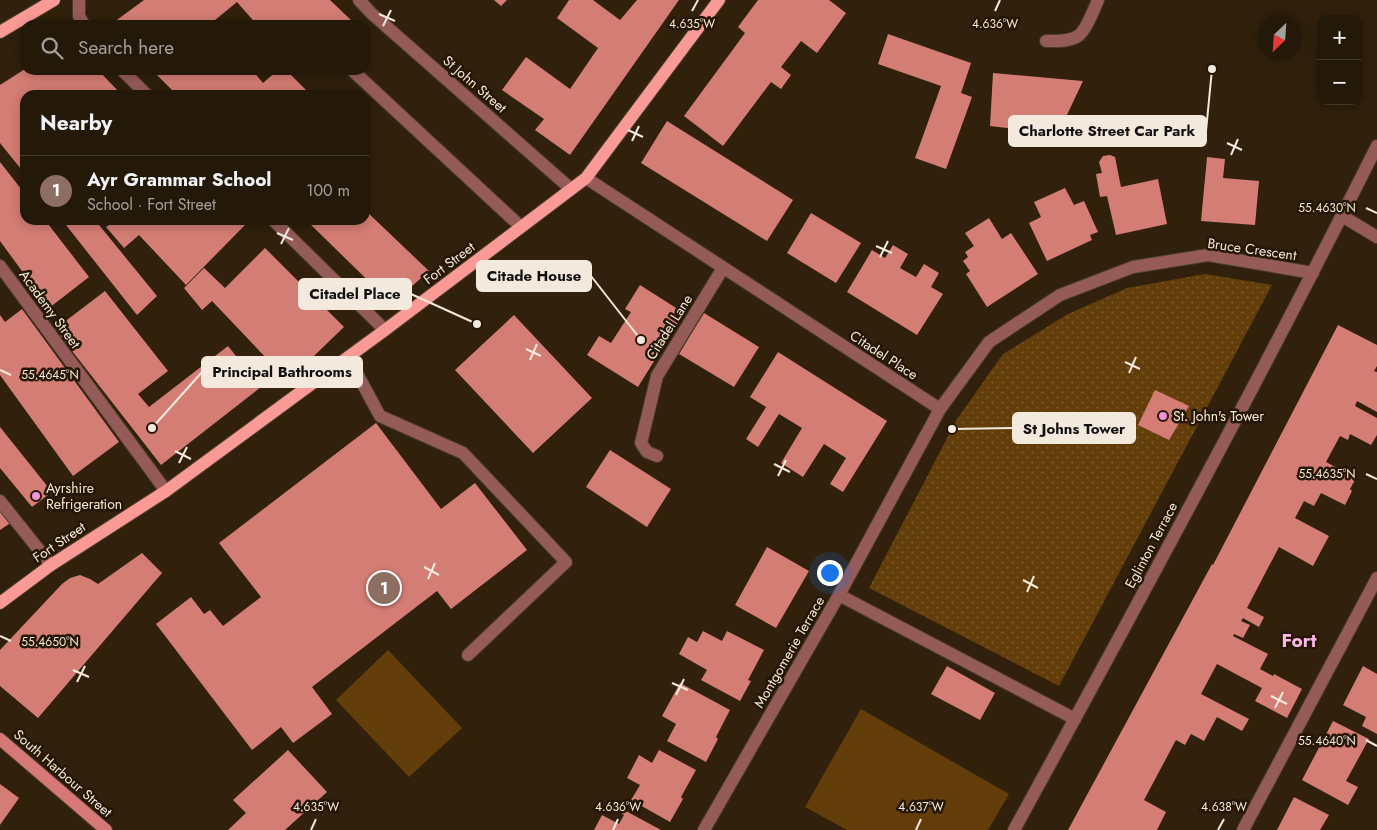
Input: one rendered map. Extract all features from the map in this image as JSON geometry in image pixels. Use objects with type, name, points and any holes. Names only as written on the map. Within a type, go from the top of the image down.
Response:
[{"type":"main road","points":[[20,20],[54,0]]},
{"type":"main road","name":"Fort Street","points":[[0,603],[51,565],[166,491],[348,358],[586,178],[719,0]]},
{"type":"main road","points":[[0,32],[20,20]]},
{"type":"main road","name":"South Harbour Street","points":[[0,739],[106,830]]},
{"type":"street","points":[[79,0],[79,16],[81,20]]},
{"type":"street","name":"St John Street","points":[[359,0],[571,189]]},
{"type":"street","points":[[1046,41],[1064,41],[1079,36],[1098,0]]},
{"type":"street","points":[[127,75],[142,90]]},
{"type":"street","points":[[357,75],[521,227]]},
{"type":"street","name":"Eglinton Terrace","points":[[1014,830],[1313,273],[1377,146]]},
{"type":"street","name":"Citadel Place","points":[[586,178],[940,409]]},
{"type":"street","points":[[1342,216],[1377,237]]},
{"type":"street","points":[[278,225],[385,330]]},
{"type":"street","name":"Bruce Crescent","points":[[940,409],[989,342],[1060,296],[1133,267],[1208,256],[1313,273]]},
{"type":"street","name":"Academy Street","points":[[0,266],[166,491]]},
{"type":"street","name":"Citadel Lane","points":[[657,456],[646,452],[641,443],[657,376],[723,268]]},
{"type":"street","points":[[348,358],[380,416],[463,453],[566,562],[468,655]]},
{"type":"street","name":"Montgomerie Terrace","points":[[704,830],[839,595],[940,409]]},
{"type":"street","points":[[0,501],[51,565]]},
{"type":"street","points":[[1243,830],[1377,578]]},
{"type":"street","points":[[839,595],[1075,719]]},
{"type":"shaded area","points":[[1205,274],[1272,285],[1059,686],[869,588],[957,419],[1003,354],[1068,314],[1127,288]]},
{"type":"shaded area","points":[[388,650],[462,728],[409,777],[336,700]]},
{"type":"shaded area","points":[[861,709],[1009,794],[988,830],[847,830],[805,807]]},
{"type":"building","points":[[144,0],[330,0],[351,20],[253,20],[237,2],[215,20],[117,20]]},
{"type":"building","points":[[494,0],[507,0],[501,6]]},
{"type":"building","points":[[569,0],[593,0],[620,20],[637,0],[679,0],[570,155],[535,130],[544,119],[502,90],[526,57],[570,89],[598,48],[557,18]]},
{"type":"building","points":[[758,0],[829,0],[846,13],[817,53],[801,41],[781,67],[791,75],[781,89],[771,82],[723,146],[684,116],[745,33],[738,27]]},
{"type":"building","points":[[888,34],[971,63],[961,93],[972,97],[946,169],[915,158],[941,86],[878,64]]},
{"type":"building","points":[[20,72],[20,75],[103,75],[117,90],[20,90],[20,168],[0,143],[0,85]]},
{"type":"building","points":[[993,73],[1083,81],[1058,134],[990,126]]},
{"type":"building","points":[[157,75],[256,75],[263,83],[272,75],[291,75],[306,90],[172,90]]},
{"type":"building","points":[[667,121],[793,200],[767,241],[641,163]]},
{"type":"building","points":[[1110,155],[1115,157],[1121,187],[1158,179],[1167,224],[1116,235],[1107,196],[1100,197],[1096,174],[1102,173],[1099,162],[1103,156]]},
{"type":"building","points":[[1207,157],[1225,159],[1223,178],[1259,181],[1255,225],[1201,221]]},
{"type":"building","points":[[0,162],[20,188],[20,225],[49,225],[89,277],[49,308],[0,241]]},
{"type":"building","points":[[1065,188],[1074,205],[1084,201],[1098,232],[1090,235],[1092,240],[1047,261],[1029,223],[1041,217],[1034,202]]},
{"type":"building","points":[[811,213],[861,243],[836,283],[787,253]]},
{"type":"building","points":[[370,215],[429,271],[392,304],[311,225],[370,225]]},
{"type":"building","points":[[989,218],[1002,239],[1011,233],[1038,274],[987,307],[966,274],[970,271],[963,261],[968,257],[965,252],[974,246],[965,233]]},
{"type":"building","points":[[66,225],[99,225],[157,296],[137,315]]},
{"type":"building","points":[[109,225],[245,225],[186,285],[139,235],[124,248],[106,227]]},
{"type":"building","points":[[893,245],[908,254],[900,268],[916,277],[924,264],[939,273],[931,287],[943,294],[917,335],[847,292],[872,250],[885,258]]},
{"type":"building","points":[[265,248],[344,327],[288,381],[212,301],[202,310],[184,288],[204,268],[225,288]]},
{"type":"building","points":[[640,285],[684,313],[638,387],[587,355],[599,336],[611,343],[631,312],[625,309]]},
{"type":"building","points":[[105,291],[168,371],[138,394],[149,407],[228,346],[261,387],[161,465],[55,329]]},
{"type":"building","points":[[22,309],[119,442],[73,476],[0,375],[0,315],[5,322]]},
{"type":"building","points":[[704,313],[759,347],[734,387],[679,354]]},
{"type":"building","points":[[514,315],[592,398],[533,453],[455,370]]},
{"type":"building","points":[[1338,325],[1377,345],[1377,366],[1374,371],[1377,372],[1377,412],[1357,401],[1355,406],[1377,418],[1377,435],[1371,445],[1350,434],[1348,440],[1340,436],[1326,462],[1356,478],[1345,505],[1321,493],[1314,506],[1304,501],[1295,518],[1329,536],[1313,566],[1279,547],[1247,608],[1264,617],[1259,627],[1243,618],[1241,621],[1250,625],[1243,638],[1234,634],[1233,636],[1268,654],[1260,669],[1273,676],[1274,674],[1302,689],[1287,718],[1255,701],[1262,688],[1217,664],[1201,694],[1249,719],[1242,731],[1217,717],[1204,741],[1191,734],[1185,745],[1176,740],[1144,800],[1166,812],[1157,830],[1068,830],[1213,565]]},
{"type":"building","points":[[778,352],[887,421],[843,492],[830,484],[846,458],[824,444],[803,477],[781,463],[802,428],[779,414],[758,447],[746,439],[766,407],[750,397]]},
{"type":"building","name":"St. John's Tower","points":[[1155,390],[1189,406],[1169,440],[1138,425]]},
{"type":"building","points":[[376,423],[441,509],[475,483],[527,550],[451,609],[437,591],[312,687],[332,714],[293,743],[281,727],[252,750],[156,624],[191,597],[204,614],[210,610],[223,626],[261,597],[219,543]]},
{"type":"building","points":[[0,427],[52,492],[32,507],[0,468]]},
{"type":"building","points":[[610,450],[671,489],[647,527],[586,487]]},
{"type":"building","points":[[0,507],[12,522],[0,530]]},
{"type":"building","points":[[767,547],[809,571],[776,628],[735,605]]},
{"type":"building","points":[[142,553],[162,573],[38,718],[0,686],[0,650],[62,584],[70,578],[80,575],[98,584]]},
{"type":"building","points":[[703,631],[722,641],[727,631],[764,650],[748,680],[751,681],[740,701],[701,680],[707,670],[679,654],[688,637],[697,642]]},
{"type":"building","points":[[947,666],[995,693],[980,720],[931,694]]},
{"type":"building","points":[[1363,666],[1377,674],[1377,734],[1362,726],[1366,717],[1343,705]]},
{"type":"building","points":[[680,683],[730,710],[706,762],[667,741],[676,724],[662,716]]},
{"type":"building","points":[[1333,721],[1369,739],[1346,781],[1358,787],[1348,805],[1302,780]]},
{"type":"building","points":[[288,750],[327,792],[285,830],[228,830],[246,813],[233,800]]},
{"type":"building","points":[[659,750],[696,770],[670,822],[631,800],[640,785],[627,778],[639,755],[652,763]]},
{"type":"building","points":[[0,784],[19,798],[0,825]]},
{"type":"building","points":[[1294,797],[1329,815],[1320,830],[1277,830]]},
{"type":"building","points":[[624,810],[661,830],[594,830],[602,815],[619,824],[624,815],[622,814]]},
{"type":"place","name":"Charlotte Street Car Park","points":[[1212,69]]},
{"type":"place","name":"Citadel Place","points":[[477,324]]},
{"type":"place","name":"Citade House","points":[[641,340]]},
{"type":"place","name":"St. John's Tower","points":[[1163,416]]},
{"type":"place","name":"Principal Bathrooms","points":[[152,428]]},
{"type":"place","name":"St Johns Tower","points":[[952,429]]},
{"type":"place","name":"Ayrshire Refrigeration","points":[[36,496]]},
{"type":"place","name":"Ayr Grammar School","points":[[384,588]]},
{"type":"district","name":"Fort","points":[[1299,640]]}]
